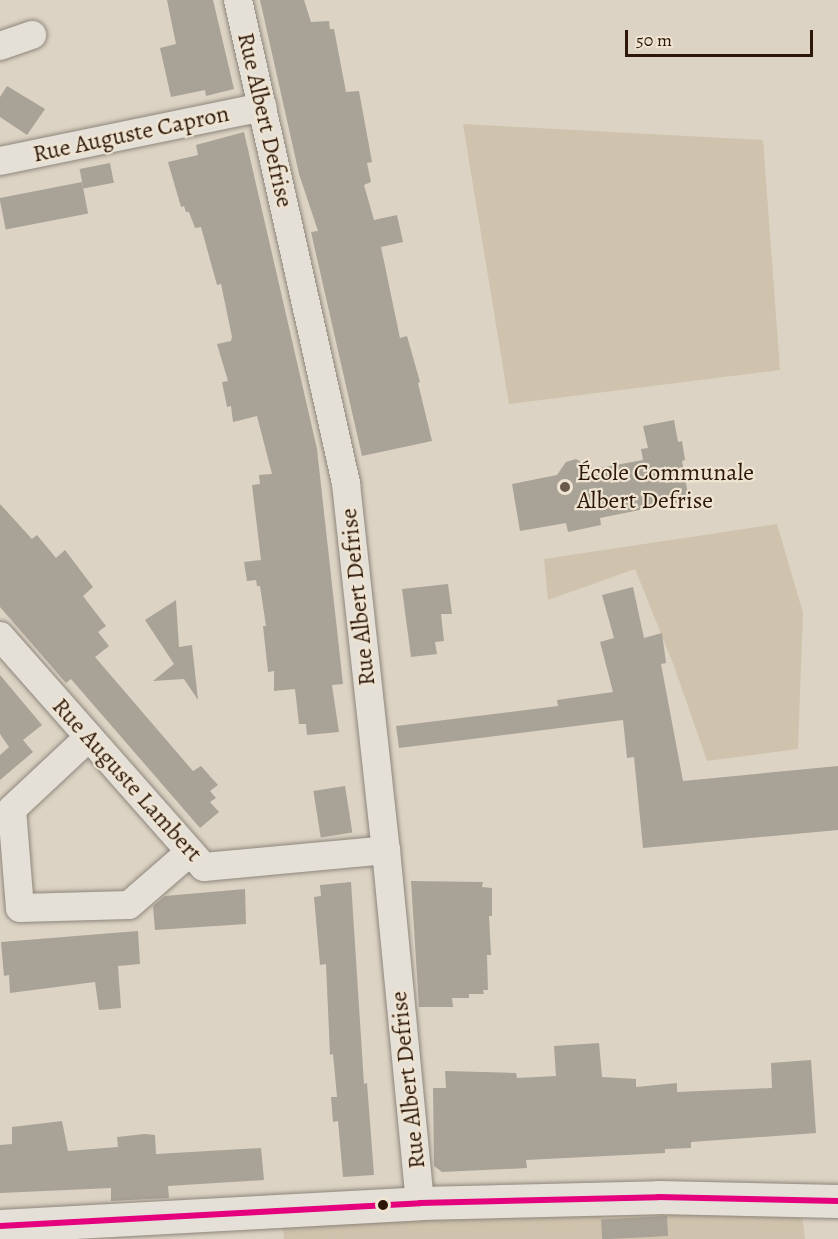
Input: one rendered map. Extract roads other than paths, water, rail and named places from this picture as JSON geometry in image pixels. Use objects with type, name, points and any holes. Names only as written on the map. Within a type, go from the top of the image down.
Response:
[{"type":"street","name":"Rue Albert Defrise","points":[[237,0],[346,484],[386,850],[420,1203]]},
{"type":"street","points":[[0,46],[32,35]]},
{"type":"street","name":"Rue Auguste Capron","points":[[0,161],[262,107]]},
{"type":"street","name":"Rue Auguste Lambert","points":[[0,636],[204,867],[386,850]]},
{"type":"street","points":[[89,737],[12,809],[20,908],[129,906],[190,852]]},
{"type":"street","points":[[0,1226],[420,1203],[658,1197],[838,1201]]},
{"type":"place","name":"École Communale Albert Defrise","points":[[565,487]]}]
